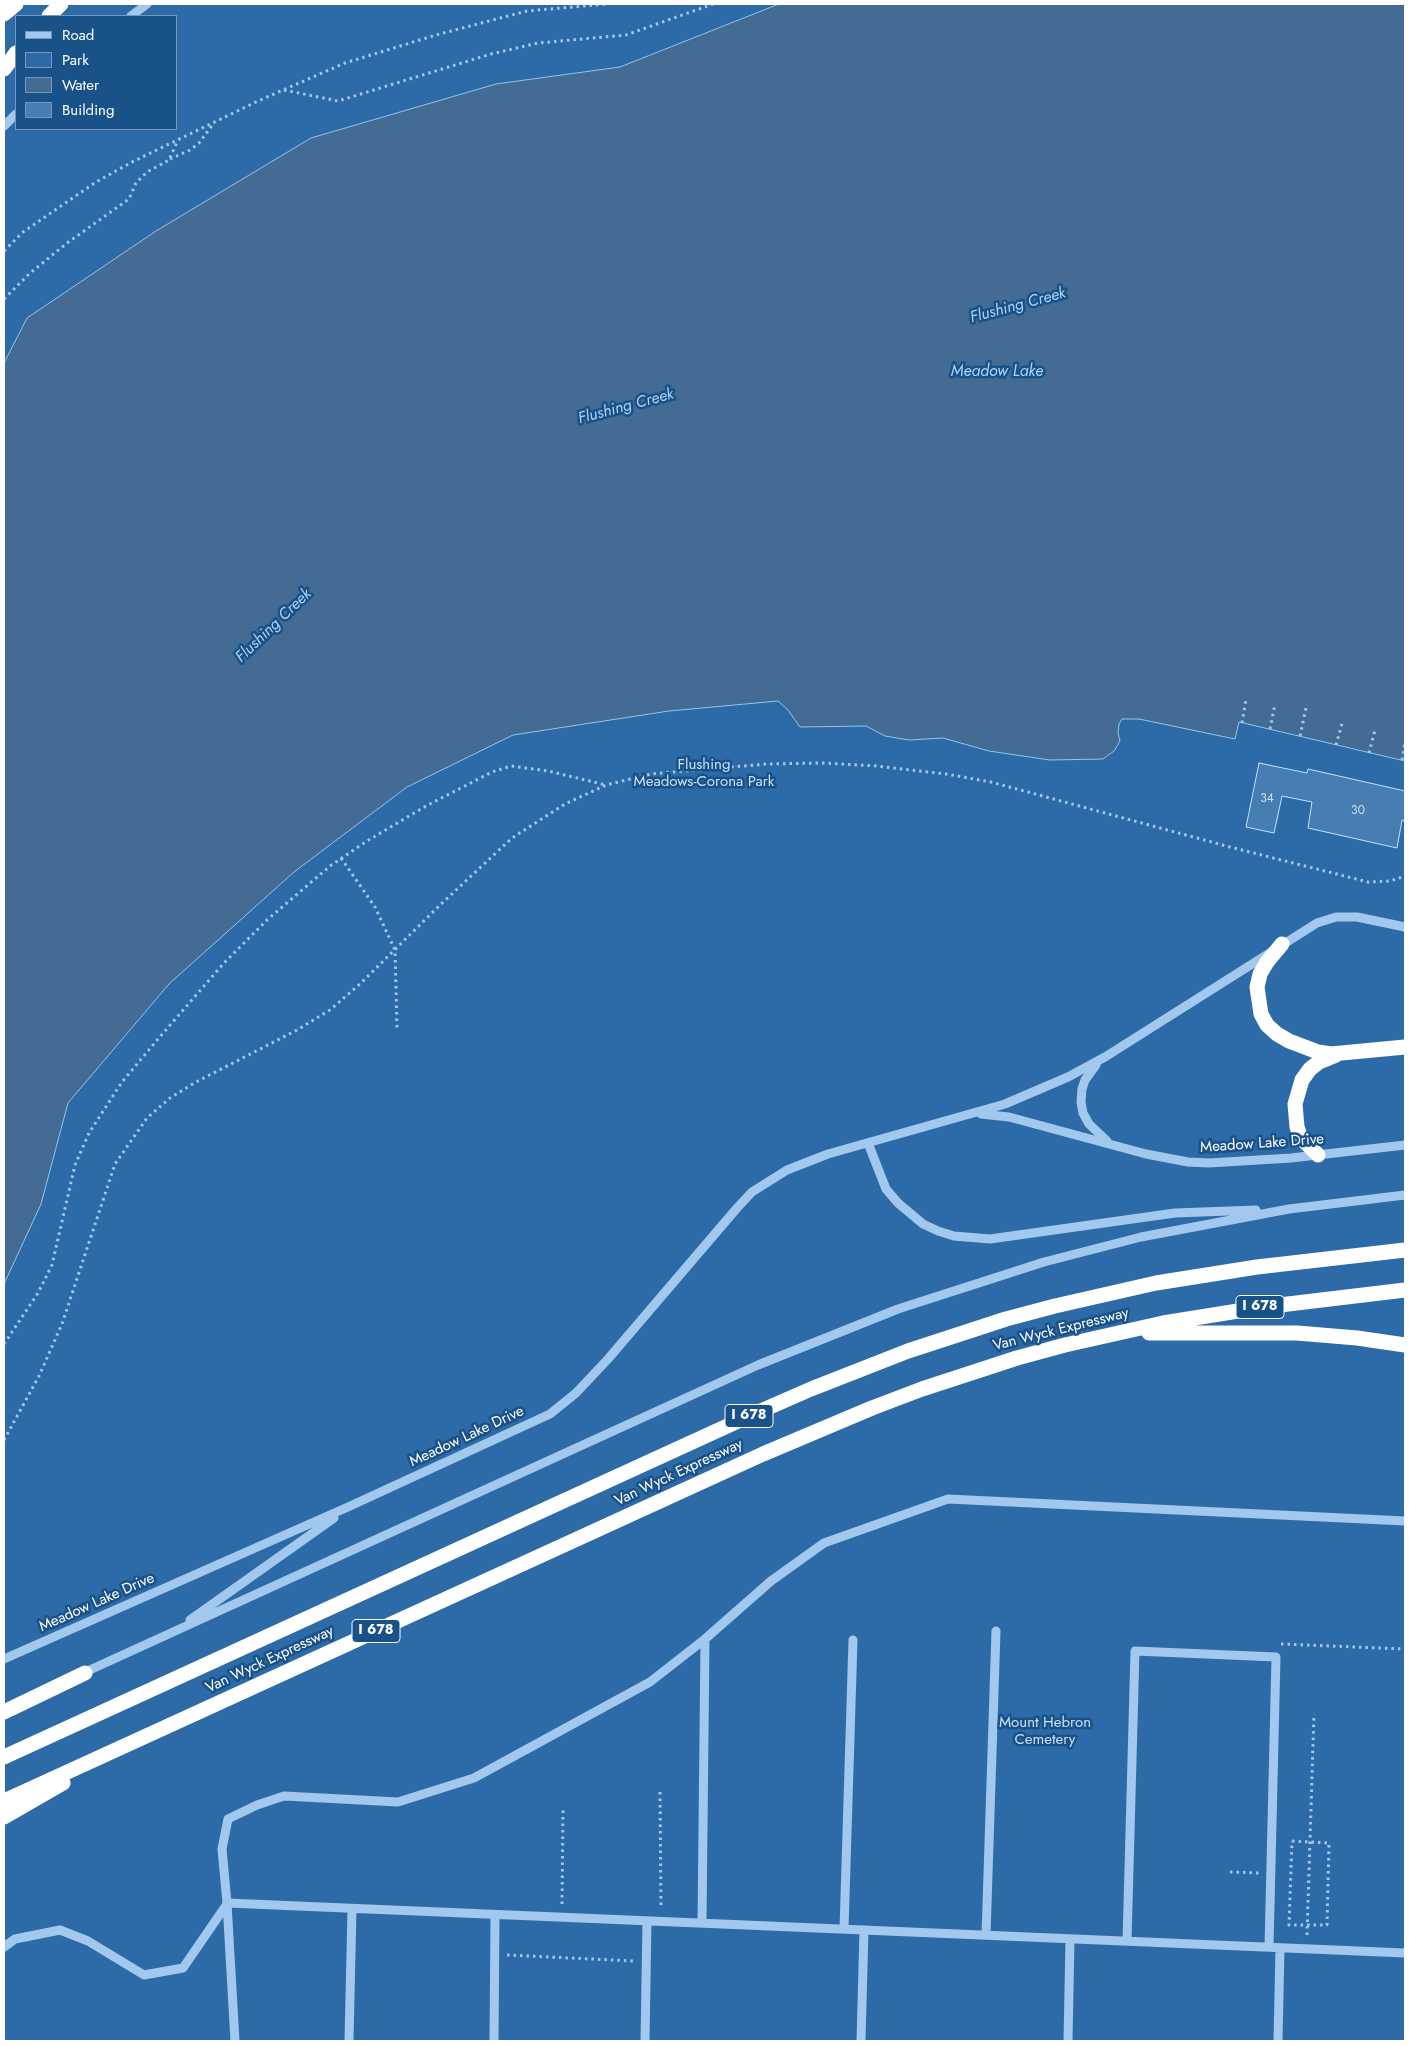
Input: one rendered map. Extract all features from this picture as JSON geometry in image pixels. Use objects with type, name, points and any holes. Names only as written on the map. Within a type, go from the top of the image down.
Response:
[{"type":"highway","points":[[4,14],[16,4]]},
{"type":"highway","points":[[50,15],[61,4]]},
{"type":"highway","points":[[4,69],[15,54]]},
{"type":"highway","points":[[1282,944],[1266,962],[1260,974],[1257,987],[1261,1014],[1267,1025],[1289,1041],[1318,1052],[1345,1053]]},
{"type":"highway","points":[[1318,1154],[1308,1147],[1296,1127],[1295,1110],[1298,1093],[1302,1080],[1310,1069],[1329,1057],[1345,1053],[1405,1046]]},
{"type":"highway","name":"Van Wyck Expressway","points":[[4,1757],[747,1417],[908,1351],[1006,1319],[1148,1285],[1257,1267],[1405,1250]]},
{"type":"highway","name":"Van Wyck Expressway","points":[[4,1801],[836,1422],[968,1373],[1057,1347],[1115,1333],[1212,1314],[1405,1290]]},
{"type":"highway","points":[[1115,1333],[1297,1333],[1357,1338],[1405,1345]]},
{"type":"highway","points":[[4,1712],[84,1673]]},
{"type":"highway","points":[[4,1817],[146,1736]]},
{"type":"street","points":[[132,15],[147,4]]},
{"type":"street","points":[[4,126],[15,115]]},
{"type":"street","points":[[1116,1145],[1106,1140],[1088,1124],[1081,1102],[1085,1080],[1091,1070],[1106,1057],[1317,923],[1336,917],[1357,916],[1405,927]]},
{"type":"street","name":"Meadow Lake Drive","points":[[4,1659],[348,1507],[550,1414],[562,1406],[608,1359],[722,1224],[752,1192],[769,1180],[807,1161],[975,1113],[1040,1090],[1106,1057]]},
{"type":"street","name":"Meadow Lake Drive","points":[[975,1113],[1009,1117],[1167,1160],[1188,1162],[1237,1162],[1405,1145]]},
{"type":"street","points":[[868,1143],[882,1181],[898,1203],[923,1224],[938,1231],[971,1238],[1010,1237],[1175,1213],[1289,1209]]},
{"type":"street","points":[[4,1705],[84,1673],[164,1637],[758,1365],[898,1309],[998,1275],[1092,1248],[1191,1226],[1289,1209],[1405,1195]]},
{"type":"street","points":[[234,2041],[227,1904],[222,1849],[228,1819],[257,1805],[284,1796],[398,1802],[474,1778],[650,1682],[705,1639],[771,1581],[824,1543],[948,1500],[1405,1521]]},
{"type":"street","points":[[164,1637],[223,1598],[348,1507]]},
{"type":"street","points":[[986,1936],[996,1631]]},
{"type":"street","points":[[702,1924],[705,1639]]},
{"type":"street","points":[[844,1930],[853,1640]]},
{"type":"street","points":[[1127,1941],[1135,1651],[1276,1657],[1269,1947]]},
{"type":"street","points":[[227,1904],[1405,1953]]},
{"type":"street","points":[[4,1947],[16,1939],[60,1930],[88,1940],[144,1975],[183,1968],[227,1904]]},
{"type":"street","points":[[349,2041],[352,1908]]},
{"type":"street","points":[[494,2041],[495,1915]]},
{"type":"street","points":[[645,2041],[647,1921]]},
{"type":"street","points":[[861,2041],[864,1930]]},
{"type":"street","points":[[1068,2041],[1070,1939]]},
{"type":"street","points":[[1278,2041],[1280,1948]]},
{"type":"path","points":[[4,251],[23,232],[96,182],[215,122],[345,63],[445,32],[527,11],[607,4]]},
{"type":"path","points":[[283,90],[338,101],[491,54],[538,43],[626,36],[713,4]]},
{"type":"path","points":[[4,299],[36,268],[129,199],[136,183],[147,172],[190,150],[199,143],[215,122]]},
{"type":"path","points":[[170,160],[177,141]]},
{"type":"path","points":[[1242,723],[1246,699]]},
{"type":"path","points":[[1270,729],[1275,704]]},
{"type":"path","points":[[1300,736],[1306,708]]},
{"type":"path","points":[[1336,745],[1343,720]]},
{"type":"path","points":[[1370,753],[1375,730]]},
{"type":"path","points":[[1402,760],[1405,740]]},
{"type":"path","points":[[4,1440],[39,1376],[62,1324],[115,1164],[147,1118],[170,1098],[196,1082],[289,1034],[330,1010],[361,983],[440,905],[512,838],[565,804],[606,785],[651,774],[768,764],[822,763],[877,766],[946,774],[991,782],[1230,847],[1368,882],[1390,881],[1405,876]]},
{"type":"path","points":[[4,1344],[38,1293],[52,1266],[75,1165],[89,1133],[122,1082],[224,963],[267,920],[341,858],[426,806],[492,772],[511,766],[548,771],[606,785]]},
{"type":"path","points":[[341,858],[375,907],[395,950],[397,1029]]},
{"type":"path","points":[[1276,1657],[1275,1644],[1405,1649]]},
{"type":"path","points":[[1306,1949],[1314,1714]]},
{"type":"path","points":[[660,1792],[660,1922]]},
{"type":"path","points":[[562,1918],[563,1810]]},
{"type":"path","points":[[1292,1840],[1329,1843],[1327,1925],[1307,1925],[1289,1925],[1292,1840]]},
{"type":"path","points":[[1230,1872],[1271,1874]]},
{"type":"path","points":[[494,1954],[647,1961]]},
{"type":"green space","name":"Flushing Meadows-Corona Park","points":[[4,4],[1405,4],[1405,2041],[4,2041]]},
{"type":"water","name":"Meadow Lake","points":[[779,4],[1405,4],[1405,761],[1239,722],[1235,739],[1139,719],[1122,719],[1119,724],[1118,733],[1120,741],[1114,751],[1103,759],[1050,760],[989,751],[943,738],[909,740],[885,736],[866,726],[800,727],[788,710],[778,701],[669,711],[513,735],[407,787],[294,872],[169,984],[68,1103],[41,1204],[4,1284],[4,363],[27,318],[156,231],[311,138],[496,84],[620,67]]},
{"type":"building","points":[[1259,763],[1307,773],[1308,769],[1405,791],[1405,821],[1402,820],[1397,848],[1308,828],[1312,802],[1282,796],[1274,833],[1246,827]]},
{"type":"water label","name":"Flushing Creek","points":[[1018,306]]},
{"type":"water label","name":"Flushing Creek","points":[[626,407]]},
{"type":"water label","name":"Flushing Creek","points":[[274,626]]},
{"type":"park label","name":"Mount Hebron Cemetery","points":[[1045,1732]]}]
